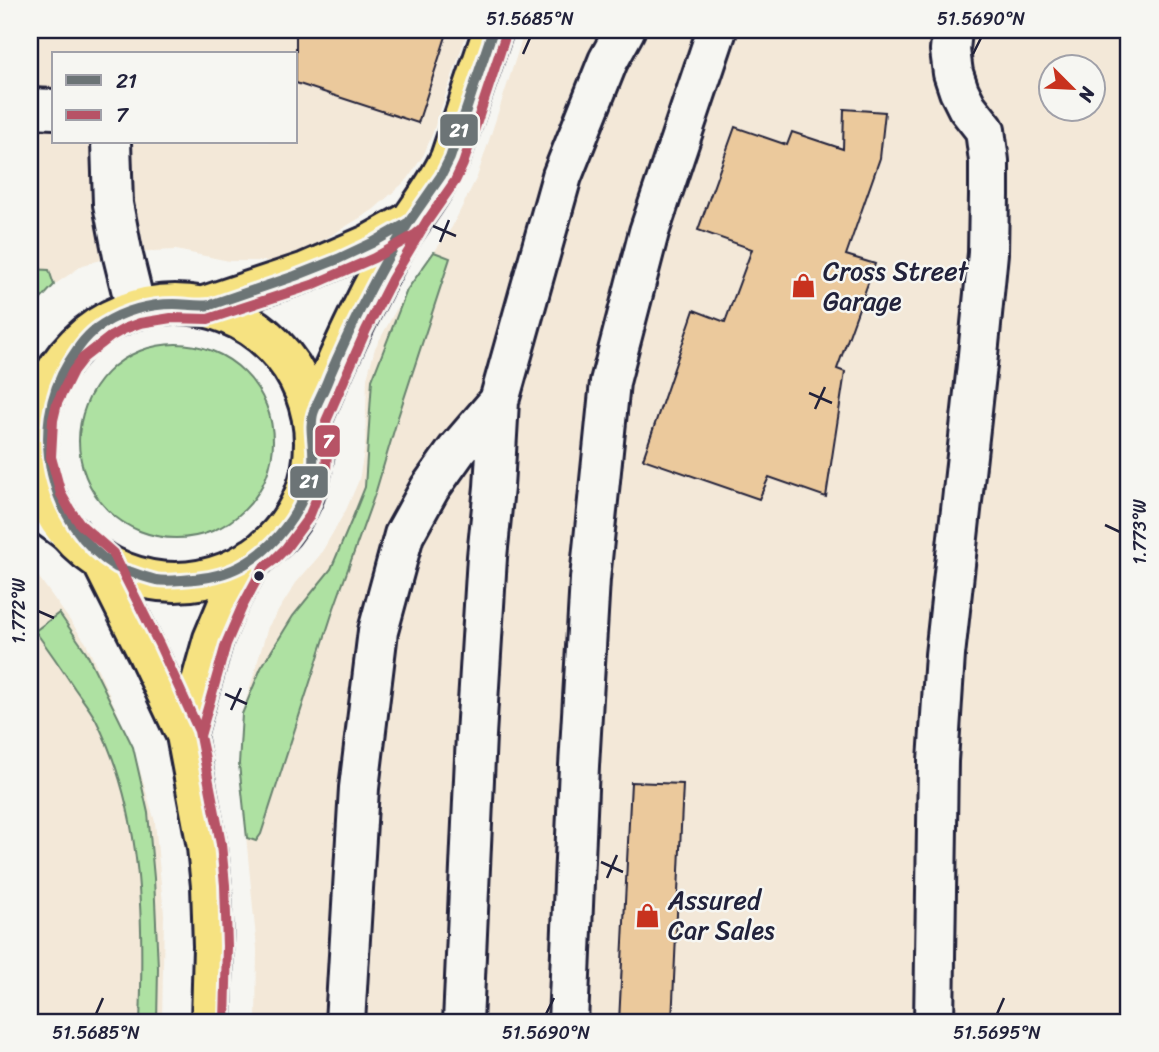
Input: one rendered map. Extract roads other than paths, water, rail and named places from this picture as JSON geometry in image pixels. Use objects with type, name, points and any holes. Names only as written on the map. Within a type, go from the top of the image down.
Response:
[{"type":"main road","points":[[312,419],[380,272],[409,222],[443,173],[494,30]]},
{"type":"main road","points":[[204,306],[306,272],[368,245],[409,222]]},
{"type":"main road","points":[[170,304],[204,306],[224,312],[260,332],[275,346],[299,379],[312,419],[312,467],[296,512],[265,549],[239,566],[198,580],[169,582],[127,573],[101,560],[85,548],[58,518],[48,499],[37,459],[39,418],[44,398],[41,380],[87,335],[110,320],[136,309],[170,304]]},
{"type":"main road","points":[[186,735],[213,639],[252,558]]},
{"type":"main road","points":[[101,560],[186,735],[207,848],[211,886],[211,1022]]},
{"type":"street","points":[[463,1022],[486,557],[494,488],[499,401],[562,176],[608,61],[625,30]]},
{"type":"street","points":[[568,1022],[590,579],[610,382],[649,232],[717,30]]},
{"type":"street","points":[[934,1022],[938,761],[945,655],[977,365],[988,253],[989,207],[988,144],[985,130],[967,107],[953,73],[950,50],[952,30]]},
{"type":"street","points":[[30,108],[52,109]]},
{"type":"street","points":[[111,144],[113,204],[122,256],[136,309]]},
{"type":"street","points":[[345,1022],[359,788],[378,631],[404,535],[443,469],[499,401]]},
{"type":"street","points":[[30,504],[71,534]]},
{"type":"place","name":"Cross Street Garage","points":[[803,286]]},
{"type":"place","name":"Assured Car Sales","points":[[648,915]]}]
